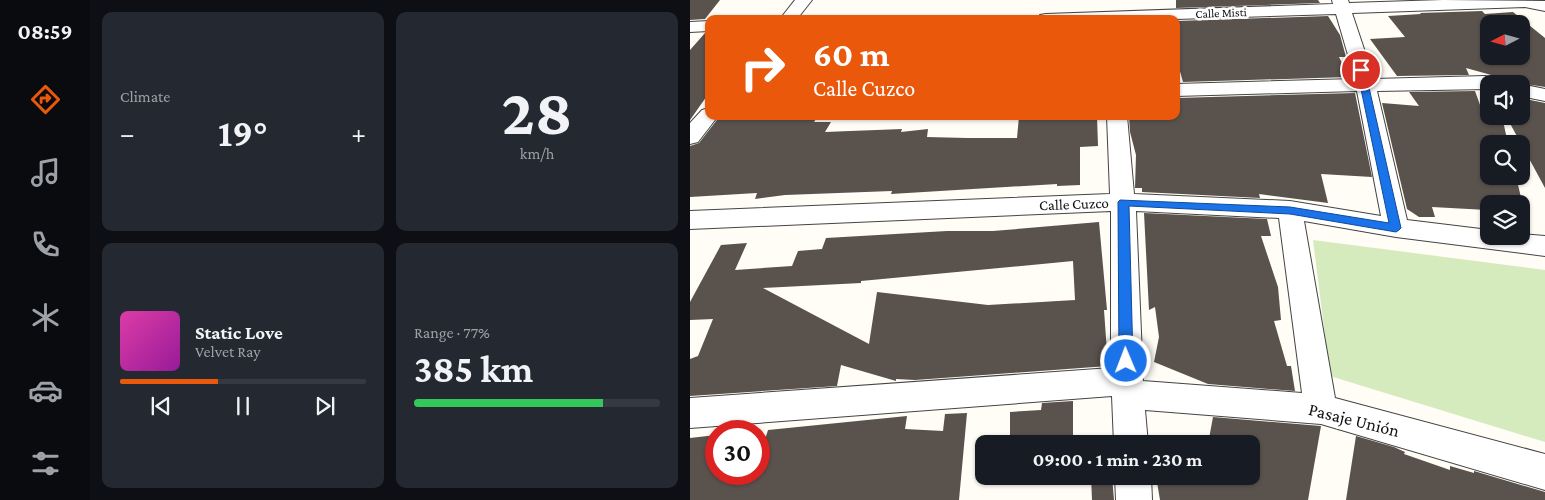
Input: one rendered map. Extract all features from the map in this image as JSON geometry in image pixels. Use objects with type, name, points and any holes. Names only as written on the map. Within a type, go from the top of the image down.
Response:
[{"type":"street","points":[[791,15],[804,0]]},
{"type":"street","points":[[1109,0],[1111,15]]},
{"type":"street","name":"Calle Misti","points":[[1160,15],[1342,4],[1525,2],[1545,6]]},
{"type":"street","points":[[1342,4],[1366,85],[1396,228]]},
{"type":"street","points":[[690,27],[705,26]]},
{"type":"street","points":[[1180,90],[1480,82]]},
{"type":"street","points":[[1530,92],[1545,95]]},
{"type":"street","points":[[690,137],[705,119]]},
{"type":"street","points":[[1117,120],[1123,202],[1127,387],[1130,435]]},
{"type":"street","name":"Calle Cuzco","points":[[690,220],[1123,202],[1290,210],[1396,228],[1545,246]]},
{"type":"street","points":[[1290,210],[1321,409]]},
{"type":"street","name":"Pasaje Unión","points":[[690,413],[1127,387],[1321,409],[1545,472]]},
{"type":"street","points":[[1133,485],[1134,500]]},
{"type":"green space","points":[[1313,240],[1545,270],[1545,442],[1330,376]]},
{"type":"building","points":[[690,0],[720,0],[708,15],[705,15],[705,19],[690,20]]},
{"type":"building","points":[[1176,0],[1318,0],[1320,3],[1176,8]]},
{"type":"building","points":[[1482,11],[1485,14],[1513,12],[1517,15],[1480,15],[1480,65],[1530,65],[1530,26],[1545,38],[1545,87],[1530,85],[1530,75],[1491,75],[1466,68],[1469,75],[1397,76],[1370,39],[1405,37],[1388,16]]},
{"type":"building","points":[[1328,16],[1340,35],[1346,57],[1339,57],[1349,77],[1183,82],[1180,71],[1180,21]]},
{"type":"building","points":[[705,33],[705,99],[690,120],[690,50]]},
{"type":"building","points":[[1475,91],[1480,105],[1480,125],[1504,125],[1506,135],[1480,135],[1480,185],[1518,185],[1520,195],[1480,195],[1480,210],[1432,207],[1435,217],[1419,217],[1407,209],[1382,103],[1419,106],[1409,92]]},
{"type":"building","points":[[1355,93],[1372,177],[1321,174],[1328,203],[1259,194],[1260,198],[1142,192],[1142,188],[1135,188],[1136,155],[1130,132],[1129,120],[1180,120],[1180,98]]},
{"type":"building","points":[[1530,100],[1545,103],[1545,188],[1530,160],[1530,135],[1516,135],[1511,125],[1530,125]]},
{"type":"building","points":[[717,120],[815,120],[814,122],[831,122],[825,132],[902,129],[901,132],[928,129],[927,137],[1017,138],[1019,120],[1097,120],[1098,146],[1080,147],[1080,185],[1057,186],[1057,184],[891,194],[892,191],[785,195],[755,199],[757,193],[690,197],[690,146],[699,143]]},
{"type":"building","points":[[1144,213],[1267,219],[1271,236],[1261,236],[1278,287],[1281,320],[1274,321],[1287,366],[1291,366],[1295,391],[1208,384],[1154,362],[1159,337],[1155,307],[1149,310]]},
{"type":"building","points":[[1099,222],[1107,310],[1104,310],[1108,366],[915,380],[896,379],[896,381],[841,365],[837,386],[690,396],[690,359],[698,356],[713,319],[690,320],[690,302],[721,245],[747,243],[735,270],[792,266],[798,251],[822,249],[826,238],[947,231],[993,231]],"holes":[[[1073,261],[1075,300],[988,305],[877,292],[869,344],[763,288],[861,283],[861,281]]]},
{"type":"building","points":[[1073,401],[1073,435],[1010,435],[1010,412],[1041,410],[1042,403]]},
{"type":"building","points":[[967,413],[959,500],[690,500],[690,438],[705,436],[705,485],[770,485],[770,430],[907,416],[905,429],[943,431],[945,414]]},
{"type":"building","points":[[1213,417],[1321,426],[1308,500],[1160,500],[1158,485],[1260,485],[1260,435],[1210,435]]},
{"type":"building","points":[[1356,436],[1394,447],[1405,452],[1404,454],[1450,470],[1450,466],[1474,473],[1474,471],[1545,492],[1545,500],[1346,500]]},
{"type":"building","points":[[1091,485],[1113,485],[1114,500],[1092,500]]},
{"type":"route","points":[[1126,361],[1123,202],[1290,210],[1396,228],[1366,85],[1361,70]]}]
